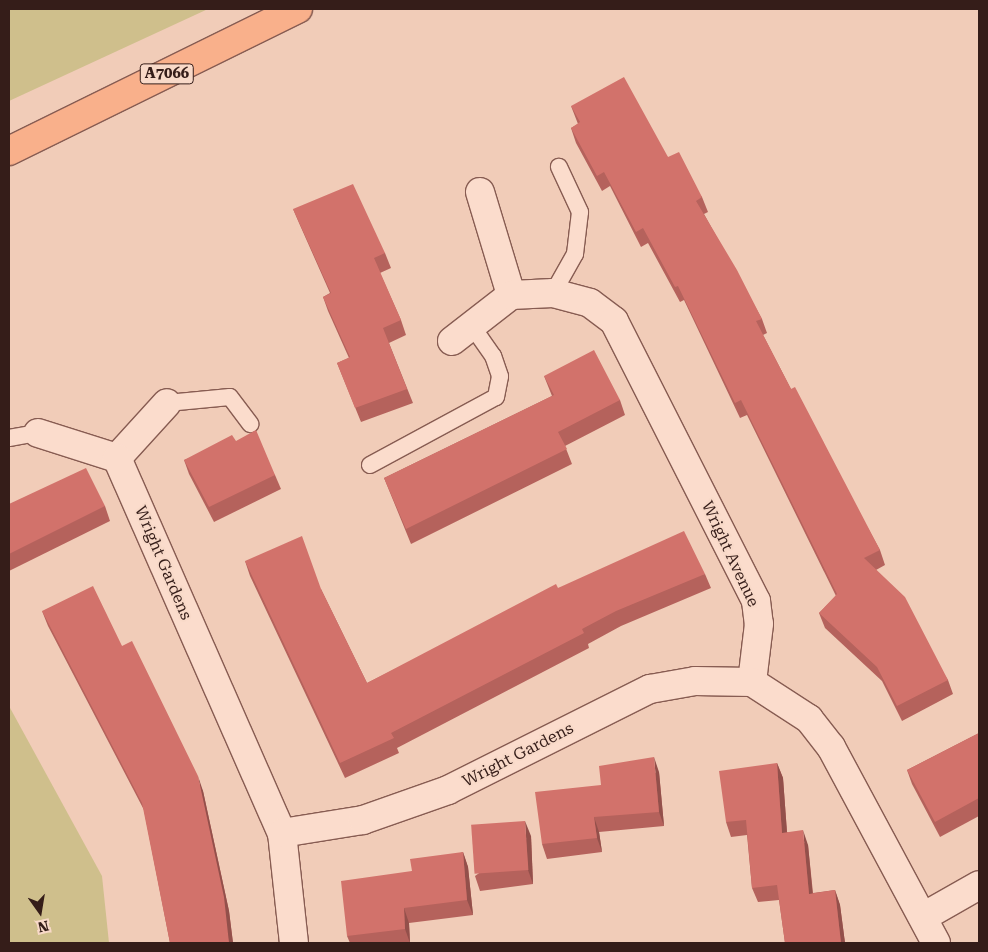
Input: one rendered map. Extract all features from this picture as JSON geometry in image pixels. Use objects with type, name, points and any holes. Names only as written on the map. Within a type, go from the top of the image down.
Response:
[{"type":"main road","name":"A7066","points":[[9,150],[298,9]]},
{"type":"street","points":[[462,333],[511,295],[480,192]]},
{"type":"street","name":"Wright Avenue","points":[[511,295],[553,293],[590,303],[614,321],[756,601],[759,624],[752,682]]},
{"type":"street","points":[[38,433],[117,458],[167,403]]},
{"type":"street","name":"Wright Gardens","points":[[117,458],[282,833],[294,943]]},
{"type":"street","name":"Wright Gardens","points":[[282,833],[363,820],[448,790],[650,689],[695,681],[752,682]]},
{"type":"street","points":[[752,682],[808,720],[831,747],[936,943]]},
{"type":"street","points":[[923,918],[979,884]]},
{"type":"lane","points":[[553,293],[575,254],[580,212],[559,167]]},
{"type":"lane","points":[[370,465],[496,397],[500,376],[496,362],[462,333]]},
{"type":"lane","points":[[167,403],[230,397],[250,424]]},
{"type":"lane","points":[[9,438],[38,433]]},
{"type":"shaded area","points":[[9,9],[208,9],[9,101]]},
{"type":"shaded area","points":[[9,706],[102,876],[109,943],[9,943]]},
{"type":"building","points":[[624,77],[668,157],[679,152],[702,197],[696,201],[737,270],[762,319],[756,321],[791,389],[795,387],[880,550],[864,558],[905,597],[948,680],[897,706],[877,667],[819,613],[837,594],[741,400],[735,403],[678,286],[675,287],[643,228],[636,232],[604,172],[597,176],[571,128],[580,122],[571,106]]},
{"type":"building","points":[[353,184],[385,253],[374,258],[401,320],[383,328],[407,389],[355,408],[337,363],[350,357],[323,297],[331,293],[293,209]]},
{"type":"building","points":[[594,350],[620,400],[558,432],[567,449],[406,529],[384,478],[554,395],[544,376]]},
{"type":"building","points":[[256,430],[275,475],[209,507],[184,460],[232,435],[236,441]]},
{"type":"building","points":[[86,468],[105,506],[9,554],[9,504]]},
{"type":"building","points":[[684,531],[705,574],[616,611],[582,629],[584,633],[391,733],[394,738],[340,763],[245,561],[302,536],[321,589],[367,683],[556,584],[558,588]]},
{"type":"building","points":[[93,586],[122,646],[132,641],[198,776],[224,897],[229,943],[170,943],[142,803],[42,611]]},
{"type":"building","points":[[979,733],[979,798],[935,822],[907,770]]},
{"type":"building","points":[[654,757],[659,812],[594,817],[597,838],[542,844],[535,792],[601,785],[599,766]]},
{"type":"building","points":[[777,763],[782,833],[803,830],[809,894],[835,890],[841,943],[785,943],[777,885],[752,888],[746,820],[726,822],[719,771]]},
{"type":"building","points":[[525,821],[528,870],[475,874],[471,825]]},
{"type":"building","points":[[463,852],[467,900],[404,908],[405,929],[347,936],[341,881],[412,871],[410,859]]}]
